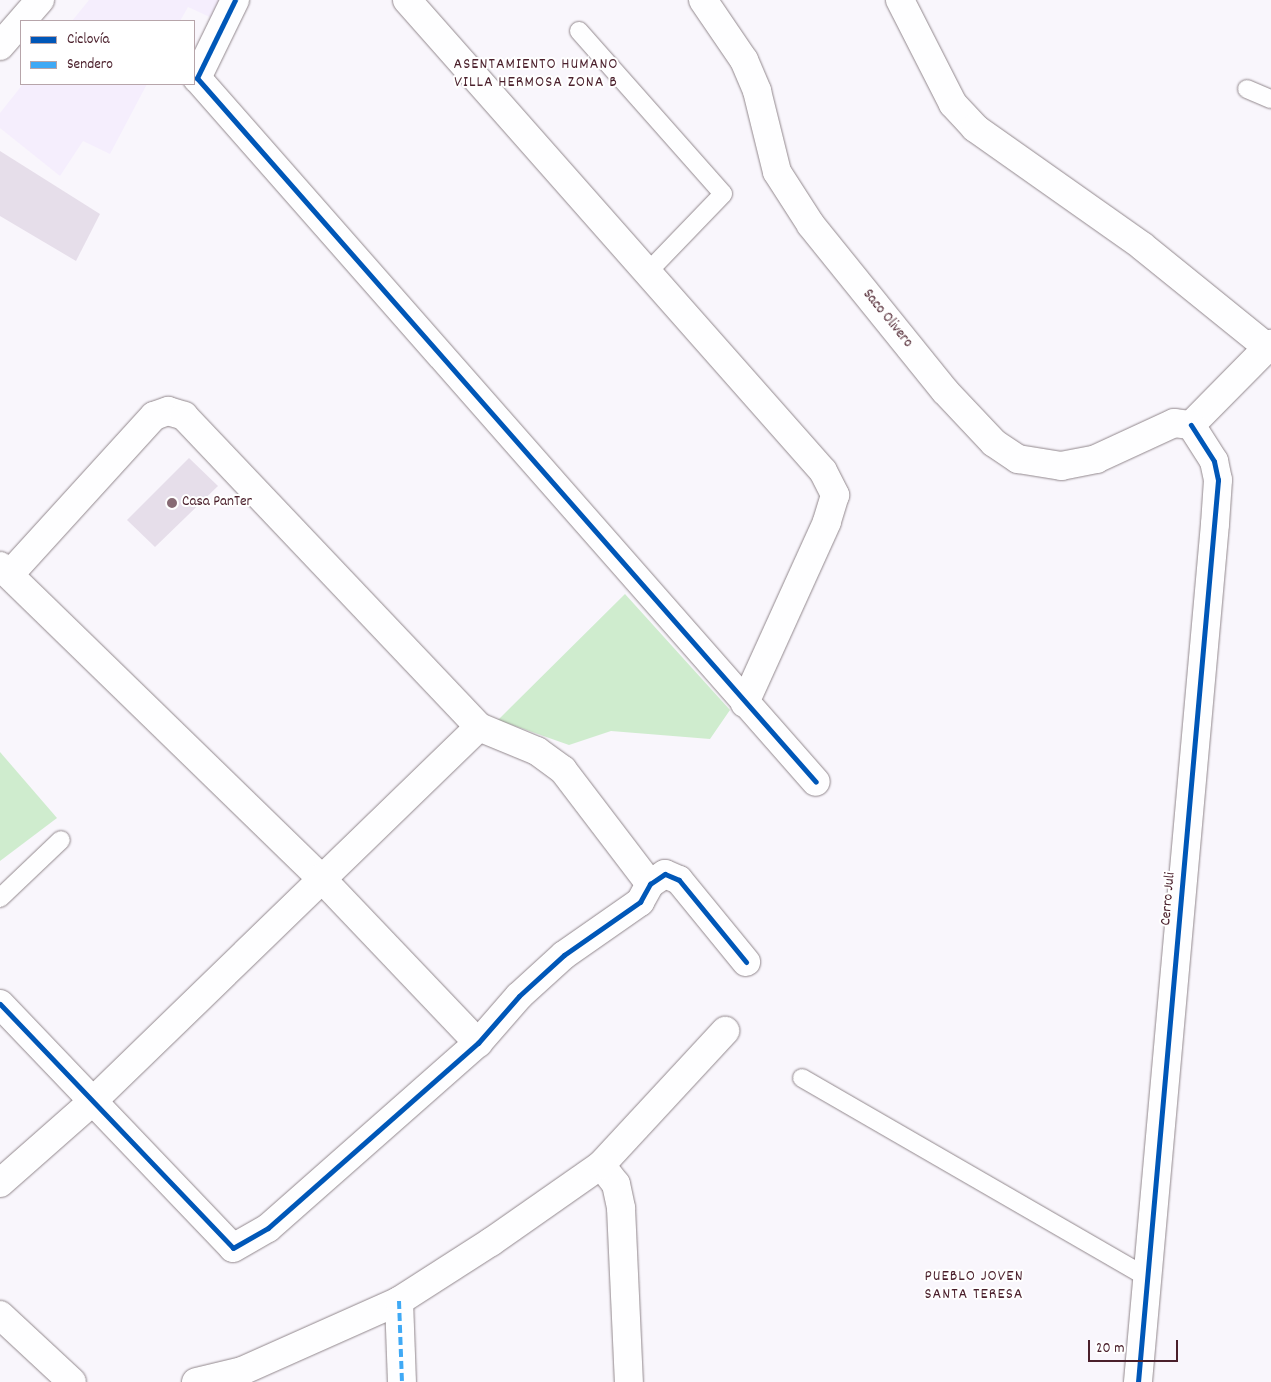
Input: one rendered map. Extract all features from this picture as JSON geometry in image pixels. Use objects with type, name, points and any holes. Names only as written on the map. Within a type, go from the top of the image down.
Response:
[{"type":"street","points":[[23,20],[40,0]]},
{"type":"street","points":[[235,0],[197,78],[816,782]]},
{"type":"street","points":[[407,0],[649,271],[823,472],[834,494],[827,522],[745,703]]},
{"type":"street","name":"Saco Olivero","points":[[703,0],[744,60],[777,172],[811,225],[945,391],[994,443],[1018,459],[1061,466],[1096,459],[1174,423],[1191,425]]},
{"type":"street","points":[[900,0],[953,104],[975,128],[1142,246],[1269,346],[1191,425]]},
{"type":"street","points":[[0,46],[20,23]]},
{"type":"street","points":[[478,1043],[321,878],[5,570],[154,416],[176,414],[184,416],[479,726],[537,751],[563,770],[650,884]]},
{"type":"street","name":"Cerro Juli","points":[[1138,1382],[1218,480],[1214,461],[1191,425]]},
{"type":"street","points":[[0,1183],[92,1101],[479,726]]},
{"type":"street","points":[[0,1004],[233,1248],[268,1228],[478,1043],[519,996],[564,955],[640,902],[650,884],[670,872],[680,880],[746,962]]},
{"type":"street","points":[[196,1382],[242,1372],[399,1301],[601,1165],[725,1031]]},
{"type":"street","points":[[601,1165],[616,1184],[621,1208],[629,1382]]},
{"type":"street","points":[[399,1301],[402,1382]]},
{"type":"street","points":[[0,1315],[72,1382]]},
{"type":"lane","points":[[579,31],[723,194],[649,271]]},
{"type":"lane","points":[[1247,89],[1271,99]]},
{"type":"lane","points":[[0,898],[61,840]]},
{"type":"lane","points":[[802,1078],[1148,1278]]},
{"type":"shaded area","points":[[89,0],[220,0],[212,18],[188,7],[181,20],[73,20]]},
{"type":"shaded area","points":[[22,85],[146,85],[110,154],[83,141],[60,176],[0,128],[0,113]]},
{"type":"green space","points":[[625,594],[730,710],[710,739],[611,731],[569,745],[498,720]]},
{"type":"green space","points":[[0,752],[57,818],[0,861]]},
{"type":"building","points":[[0,151],[100,214],[76,261],[0,216]]},
{"type":"building","name":"Casa PanTer","points":[[189,458],[218,486],[155,547],[127,520]]},
{"type":"marked path","points":[[399,1301],[402,1382]]},
{"type":"cycle path","points":[[235,0],[197,78],[816,782]]},
{"type":"cycle path","points":[[1138,1382],[1218,480],[1214,461],[1191,425]]},
{"type":"cycle path","points":[[0,1004],[233,1248],[268,1228],[478,1043],[519,996],[564,955],[640,902],[650,884],[665,874],[679,880],[746,962]]},
{"type":"place","name":"Casa PanTer","points":[[172,503]]},
{"type":"district","name":"ASENTAMIENTO HUMANO VILLA HERMOSA ZONA B","points":[[536,74]]},
{"type":"district","name":"PUEBLO JOVEN SANTA TERESA","points":[[974,1286]]}]
